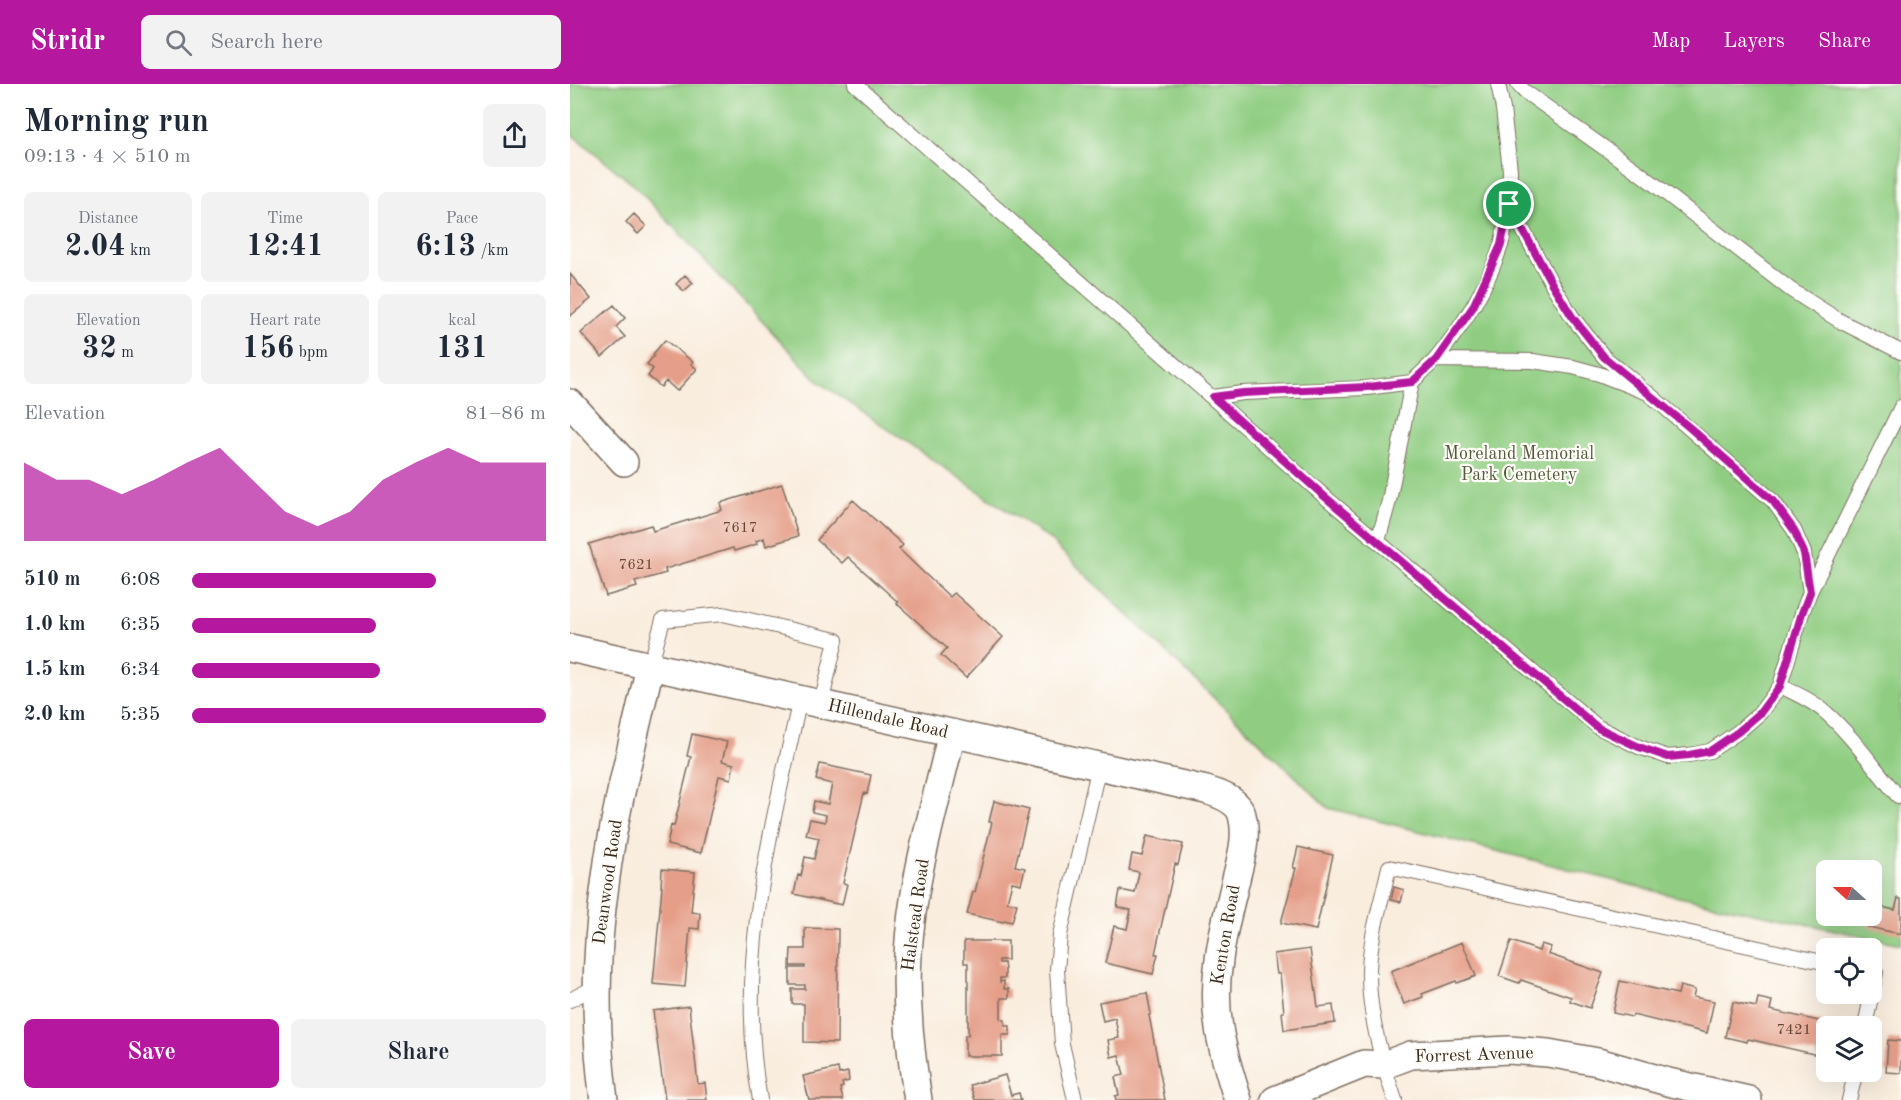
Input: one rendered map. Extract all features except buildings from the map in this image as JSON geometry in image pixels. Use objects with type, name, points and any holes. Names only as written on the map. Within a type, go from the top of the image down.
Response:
[{"type":"street","points":[[570,402],[624,462]]},
{"type":"street","name":"Hillendale Road","points":[[570,648],[1206,790]]},
{"type":"street","name":"Deanwood Road","points":[[604,1100],[597,1037],[599,934],[615,823],[650,666]]},
{"type":"street","name":"Halstead Road","points":[[918,1100],[910,1049],[907,998],[908,952],[922,864],[952,733]]},
{"type":"street","name":"Kenton Road","points":[[1206,790],[1233,802],[1242,812],[1244,826],[1244,844],[1221,949],[1216,987],[1216,1016],[1221,1046],[1238,1100]]},
{"type":"street","name":"Forrest Avenue","points":[[1275,1100],[1364,1064],[1384,1065],[1411,1055],[1509,1050],[1548,1053],[1598,1062],[1666,1091],[1748,1100]]},
{"type":"lane","points":[[855,84],[1378,541],[1598,728],[1639,747],[1668,757],[1710,751],[1738,732],[1760,713],[1780,686],[1810,592],[1901,407]]},
{"type":"lane","points":[[1213,397],[1412,382],[1436,360],[1473,307],[1501,245],[1509,204],[1510,170],[1498,84]]},
{"type":"lane","points":[[1518,84],[1524,91],[1641,174],[1791,290],[1840,321],[1901,352]]},
{"type":"lane","points":[[1509,204],[1573,318],[1604,357],[1773,501],[1794,530],[1804,553],[1810,592]]},
{"type":"lane","points":[[1436,360],[1533,361],[1573,367],[1599,374],[1648,393]]},
{"type":"lane","points":[[1378,541],[1389,501],[1412,382]]},
{"type":"lane","points":[[650,666],[663,621],[723,614],[836,640],[811,702],[764,865],[756,922],[752,986],[753,1034],[760,1100]]},
{"type":"lane","points":[[1780,686],[1802,696],[1824,711],[1845,732],[1898,796]]},
{"type":"lane","points":[[1075,1100],[1062,1044],[1057,970],[1060,935],[1099,766]]},
{"type":"lane","points":[[1395,1100],[1384,1065],[1373,1012],[1369,970],[1373,939],[1389,867],[1816,961]]},
{"type":"lane","points":[[570,1000],[597,986]]},
{"type":"lane","points":[[1850,1100],[1854,1082]]},
{"type":"green space","name":"Moreland Memorial Park Cemetery","points":[[570,84],[1901,84],[1901,944],[1882,940],[1882,938],[1873,938],[1674,896],[1328,808],[1050,540],[819,382],[635,186],[570,133]]},
{"type":"route","points":[[1509,204],[1573,318],[1604,357],[1773,501],[1794,530],[1804,553],[1810,592],[1780,686],[1760,713],[1738,732],[1710,751],[1668,757],[1639,747],[1598,728],[1324,496],[1213,397],[1412,382],[1436,360],[1473,307],[1501,245],[1509,204]]}]
